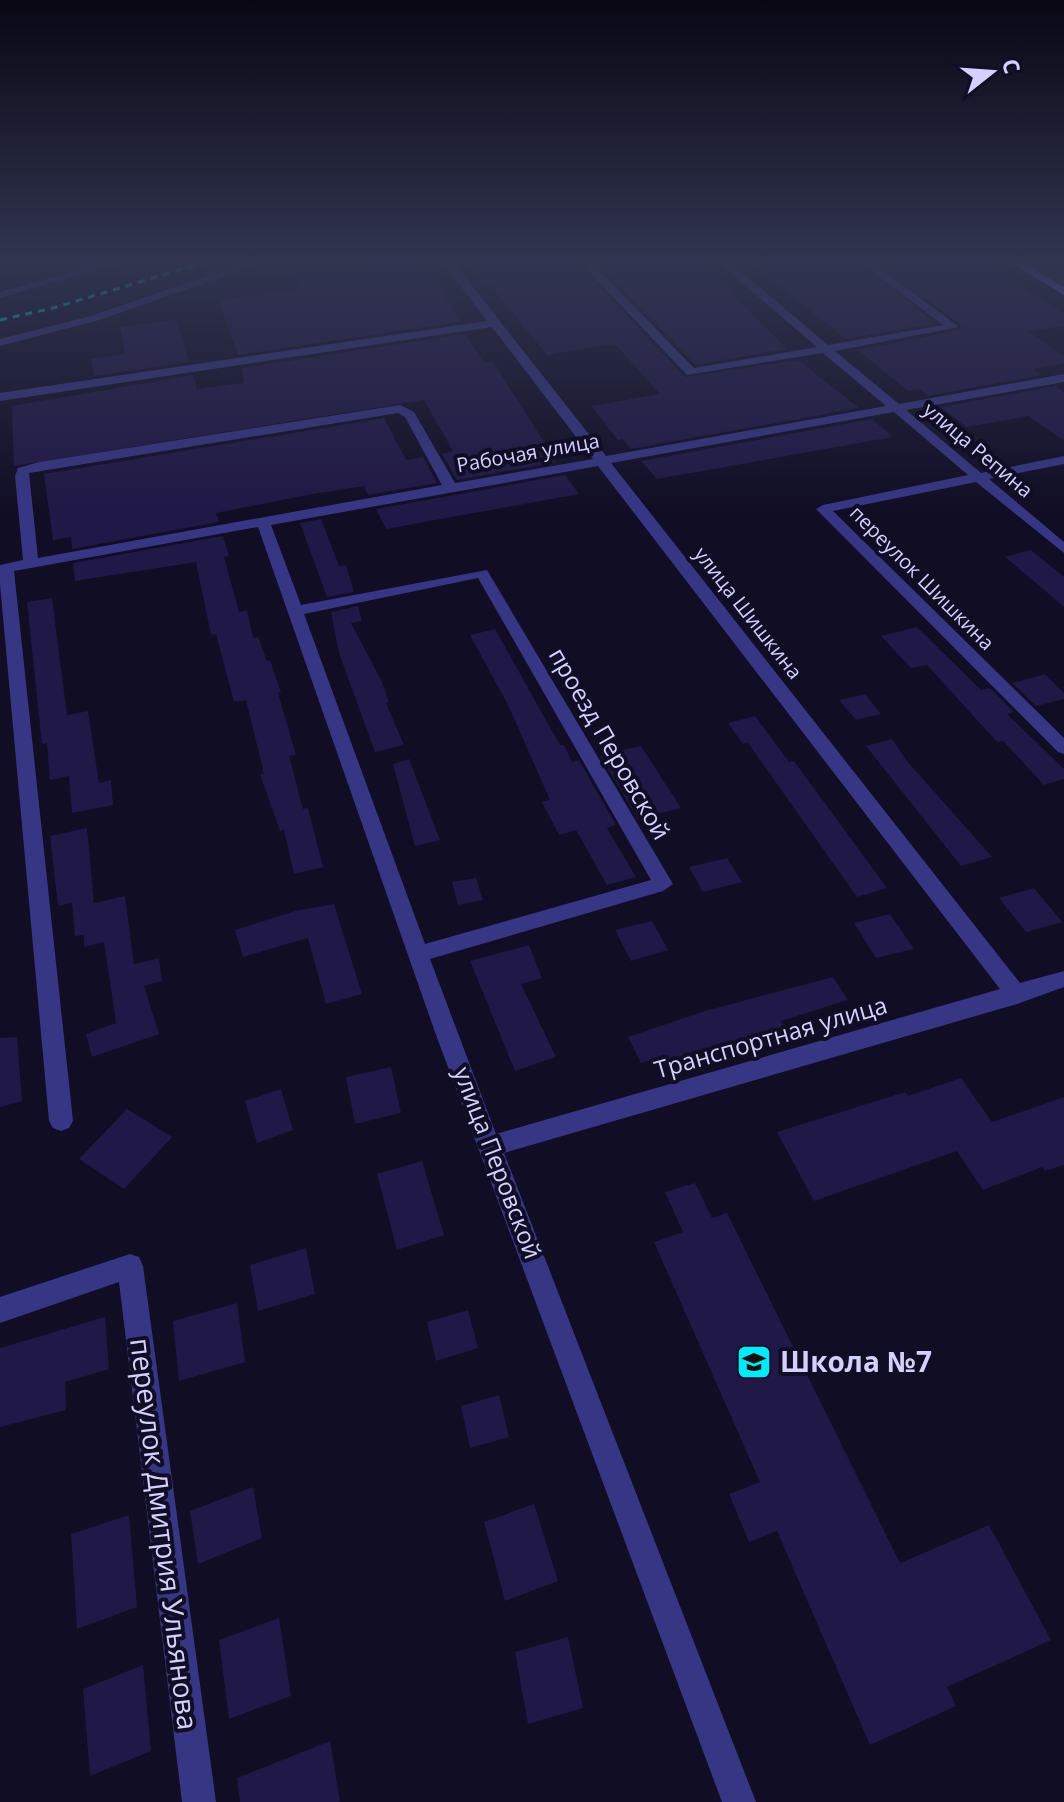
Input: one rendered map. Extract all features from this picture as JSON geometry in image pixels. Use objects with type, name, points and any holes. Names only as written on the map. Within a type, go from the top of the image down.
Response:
[{"type":"street","points":[[0,397],[363,343]]},
{"type":"street","name":"улица Шишкина","points":[[506,343],[1017,995]]},
{"type":"street","points":[[663,343],[691,372],[860,343]]},
{"type":"street","name":"улица Репина","points":[[819,343],[1064,549]]},
{"type":"street","name":"Рабочая улица","points":[[3,568],[1064,378]]},
{"type":"street","points":[[31,563],[22,476],[23,471],[39,466],[400,409],[410,415],[450,487]]},
{"type":"street","name":"переулок Шишкина","points":[[1064,460],[823,509],[1064,748]]},
{"type":"street","name":"улица Перовской","points":[[263,522],[418,954],[739,1802]]},
{"type":"street","points":[[3,568],[61,1121]]},
{"type":"street","name":"проезд Перовской","points":[[295,611],[482,573],[663,884],[418,954]]},
{"type":"street","name":"Транспортная улица","points":[[491,1146],[1064,979]]},
{"type":"street","name":"переулок Дмитрия Ульянова","points":[[0,1310],[130,1266],[199,1802]]},
{"type":"building","points":[[123,343],[184,343],[189,362],[94,376],[91,359],[125,354]]},
{"type":"building","points":[[234,343],[317,343],[238,355]]},
{"type":"building","points":[[405,343],[471,343],[485,363],[493,362],[557,462],[457,480],[442,454],[453,451],[424,400],[14,466],[12,406],[193,375],[197,389],[244,383],[242,368]]},
{"type":"building","points":[[537,343],[653,343],[685,377],[798,360],[859,408],[631,449],[623,439],[618,440],[591,406],[660,394],[615,344],[547,355]]},
{"type":"building","points":[[674,343],[781,343],[787,349],[695,365]]},
{"type":"building","points":[[893,343],[1045,343],[1064,356],[1064,363],[1033,369],[1041,375],[928,396],[919,389],[908,391],[858,350]]},
{"type":"building","points":[[1056,386],[1064,392],[1064,441],[1029,416],[966,427],[941,407]]},
{"type":"building","points":[[384,418],[406,460],[423,457],[437,483],[368,495],[364,486],[313,494],[216,513],[219,522],[72,549],[71,537],[53,540],[44,474]]},
{"type":"building","points":[[872,419],[893,437],[657,479],[641,461]]},
{"type":"building","points":[[565,475],[579,494],[386,529],[376,509]]},
{"type":"building","points":[[321,519],[339,566],[346,565],[354,592],[327,597],[300,523]]},
{"type":"building","points":[[223,536],[229,556],[224,557],[239,612],[247,610],[253,638],[258,637],[267,661],[270,660],[281,692],[278,693],[296,755],[289,756],[303,809],[308,808],[323,867],[294,874],[284,830],[280,831],[260,774],[264,774],[246,700],[234,702],[216,634],[211,635],[196,562],[75,581],[73,563]]},
{"type":"building","points":[[1031,550],[1064,577],[1064,607],[1005,557]]},
{"type":"building","points":[[52,598],[67,715],[88,711],[99,783],[111,780],[113,805],[72,813],[69,776],[50,780],[47,743],[42,744],[27,602]]},
{"type":"building","points":[[358,606],[362,621],[351,623],[382,682],[389,702],[386,703],[404,745],[375,752],[339,653],[331,612]]},
{"type":"building","points":[[917,627],[981,690],[990,688],[1014,712],[1007,714],[1064,769],[1064,779],[1044,785],[1003,741],[997,742],[927,665],[911,668],[881,636]]},
{"type":"building","points":[[495,629],[560,745],[564,745],[572,762],[579,760],[616,825],[607,828],[636,877],[607,885],[576,830],[559,835],[542,802],[550,800],[509,707],[470,635]]},
{"type":"building","points":[[1045,674],[1064,693],[1064,699],[1036,706],[1012,683]]},
{"type":"building","points":[[865,694],[881,714],[856,720],[839,700]]},
{"type":"building","points":[[755,716],[789,762],[794,761],[887,888],[857,897],[748,743],[743,744],[728,723]]},
{"type":"building","points":[[892,739],[907,761],[992,857],[961,866],[866,746]]},
{"type":"building","points":[[641,746],[681,808],[638,819],[600,755]]},
{"type":"building","points":[[409,759],[440,840],[415,846],[393,764]]},
{"type":"building","points":[[87,828],[94,903],[125,896],[134,964],[159,958],[162,981],[144,986],[159,1034],[92,1057],[86,1034],[116,1023],[104,942],[84,947],[84,935],[75,936],[72,903],[58,906],[50,836]]},
{"type":"building","points":[[727,858],[742,882],[703,892],[689,867]]},
{"type":"building","points":[[476,878],[483,900],[458,905],[452,882]]},
{"type":"building","points":[[1034,888],[1062,922],[1026,932],[999,898]]},
{"type":"building","points":[[334,904],[362,994],[326,1004],[308,938],[243,957],[235,930],[295,911]]},
{"type":"building","points":[[890,914],[914,949],[876,958],[854,923]]},
{"type":"building","points":[[652,921],[668,950],[631,961],[615,930]]},
{"type":"building","points":[[529,945],[542,978],[521,984],[556,1057],[515,1071],[470,961]]},
{"type":"building","points":[[833,977],[848,1000],[781,1021],[786,1029],[724,1048],[722,1043],[658,1064],[655,1059],[641,1063],[628,1037],[705,1011]]},
{"type":"building","points":[[17,1037],[22,1101],[0,1107],[0,1038]]},
{"type":"building","points":[[391,1067],[401,1113],[355,1124],[346,1077]]},
{"type":"building","points":[[961,1078],[992,1122],[1064,1097],[1064,1165],[1045,1171],[1042,1167],[983,1190],[957,1151],[814,1201],[777,1132],[905,1092],[908,1096]]},
{"type":"building","points":[[281,1089],[293,1130],[257,1143],[245,1101]]},
{"type":"building","points":[[127,1109],[172,1137],[124,1189],[79,1159]]},
{"type":"building","points":[[422,1161],[444,1235],[397,1250],[377,1174]]},
{"type":"building","name":"Школа №7","points":[[695,1183],[712,1218],[727,1213],[900,1563],[989,1525],[1051,1640],[947,1687],[956,1706],[870,1745],[777,1531],[749,1542],[729,1494],[760,1482],[654,1242],[683,1232],[665,1192]]},
{"type":"building","points":[[306,1248],[315,1294],[258,1311],[250,1265]]},
{"type":"building","points":[[237,1303],[245,1362],[179,1381],[173,1321]]},
{"type":"building","points":[[468,1310],[478,1348],[436,1361],[427,1322]]},
{"type":"building","points":[[105,1317],[109,1369],[65,1382],[66,1410],[0,1427],[0,1348]]},
{"type":"building","points":[[499,1395],[509,1437],[470,1448],[461,1406]]},
{"type":"building","points":[[253,1487],[262,1538],[198,1564],[190,1511]]},
{"type":"building","points":[[534,1504],[558,1581],[505,1601],[484,1522]]},
{"type":"building","points":[[129,1515],[137,1607],[77,1629],[71,1534]]},
{"type":"building","points":[[279,1618],[291,1696],[229,1719],[219,1640]]},
{"type":"building","points":[[568,1637],[583,1708],[528,1724],[515,1652]]},
{"type":"building","points":[[143,1665],[151,1751],[90,1776],[83,1689]]},
{"type":"building","points":[[330,1741],[340,1802],[240,1802],[237,1778]]},
{"type":"place","name":"Школа №7","points":[[754,1362]]}]
